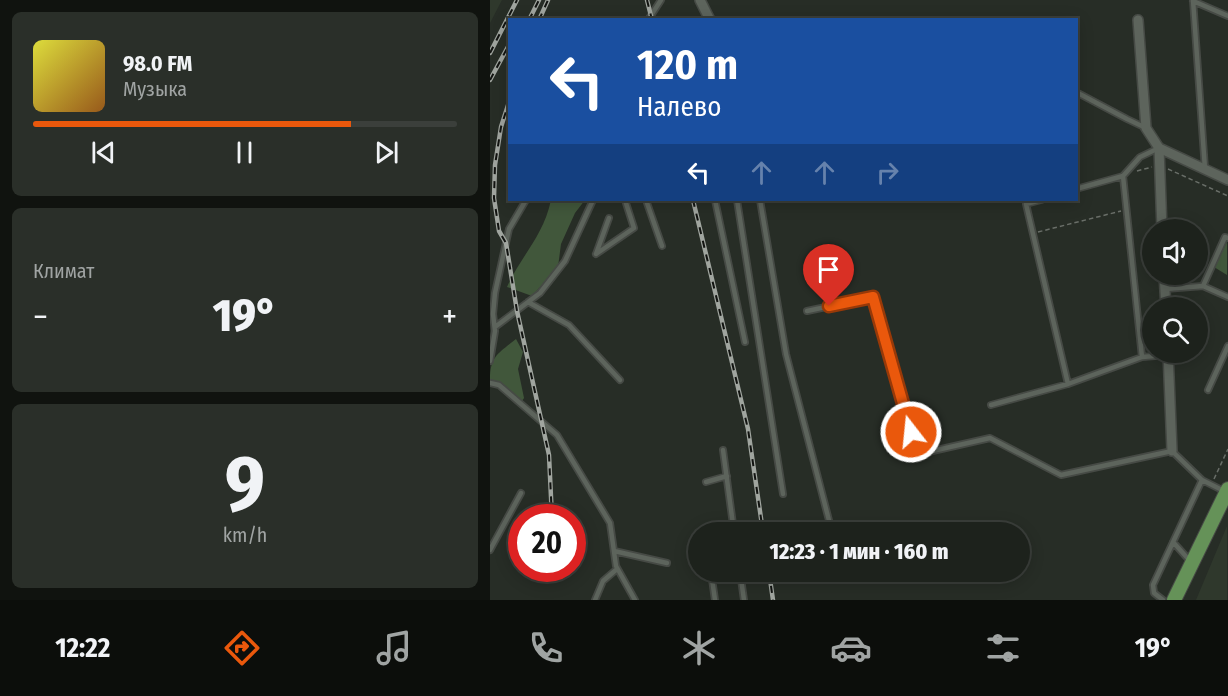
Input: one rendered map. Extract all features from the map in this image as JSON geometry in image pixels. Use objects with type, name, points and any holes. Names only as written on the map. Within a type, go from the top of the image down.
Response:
[{"type":"main road","points":[[1174,600],[1227,490]]},
{"type":"street","points":[[700,0],[709,18]]},
{"type":"street","points":[[1138,20],[1146,128],[1159,148],[1162,219]]},
{"type":"street","points":[[1159,148],[1228,180]]},
{"type":"street","points":[[1165,285],[1165,297]]},
{"type":"street","points":[[1168,363],[1172,451]]},
{"type":"lane","points":[[649,18],[661,0]]},
{"type":"lane","points":[[1205,169],[1193,1],[1228,16]]},
{"type":"lane","points":[[1078,93],[1146,128]]},
{"type":"lane","points":[[1078,188],[1123,176],[1140,158],[1159,148]]},
{"type":"lane","points":[[991,405],[1068,384],[1142,357],[1123,176]]},
{"type":"lane","points":[[490,361],[495,293],[509,229],[525,201]]},
{"type":"lane","points":[[494,327],[540,293],[565,261],[593,201]]},
{"type":"lane","points":[[609,218],[596,254],[634,228],[625,201]]},
{"type":"lane","points":[[646,201],[662,246]]},
{"type":"lane","points":[[715,201],[745,342]]},
{"type":"lane","points":[[738,201],[783,494]]},
{"type":"lane","points":[[760,201],[786,354],[829,522]]},
{"type":"lane","points":[[1037,201],[1026,204],[1068,384]]},
{"type":"lane","points":[[1203,286],[1225,237],[1228,238]]},
{"type":"lane","points":[[1165,289],[1203,286],[1228,297]]},
{"type":"lane","points":[[807,311],[873,297],[911,432],[928,452],[990,438],[1061,475],[1172,451],[1202,480],[1227,490]]},
{"type":"lane","points":[[528,302],[569,325],[620,380]]},
{"type":"lane","points":[[1208,390],[1228,346]]},
{"type":"lane","points":[[490,383],[499,385],[557,435],[610,523],[618,569],[635,600]]},
{"type":"lane","points":[[723,450],[733,522]]},
{"type":"lane","points":[[706,482],[727,476]]},
{"type":"lane","points":[[1163,600],[1154,593],[1153,585],[1202,480]]},
{"type":"lane","points":[[490,550],[521,493]]},
{"type":"lane","points":[[1173,542],[1192,563]]},
{"type":"lane","points":[[614,551],[667,563]]},
{"type":"lane","points":[[595,600],[603,581],[618,569]]},
{"type":"lane","points":[[712,582],[715,600]]},
{"type":"lane","points":[[741,582],[744,600]]},
{"type":"path","points":[[1212,485],[1228,449]]},
{"type":"shaded area","points":[[490,0],[502,0],[490,23]]},
{"type":"shaded area","points":[[1227,526],[1227,600],[1196,600]]},
{"type":"green space","points":[[551,201],[584,201],[575,213],[561,244],[558,267],[532,296],[507,287],[538,235]]},
{"type":"green space","points":[[1227,242],[1227,275],[1214,267]]},
{"type":"green space","points":[[516,339],[523,352],[518,369],[524,398],[522,401],[490,379],[494,360]]},
{"type":"railway","points":[[490,53],[517,0]]},
{"type":"railway","points":[[530,18],[539,0]]},
{"type":"railway","points":[[540,18],[548,0]]},
{"type":"railway","points":[[647,0],[652,18]]},
{"type":"railway","points":[[490,80],[508,47]]},
{"type":"railway","points":[[508,105],[501,127],[495,165],[494,198],[499,231],[506,243],[517,311],[549,455],[551,504]]},
{"type":"railway","points":[[693,201],[748,429],[762,522]]},
{"type":"railway","points":[[770,582],[773,600]]},
{"type":"route","points":[[829,306],[873,297],[911,432]]}]
